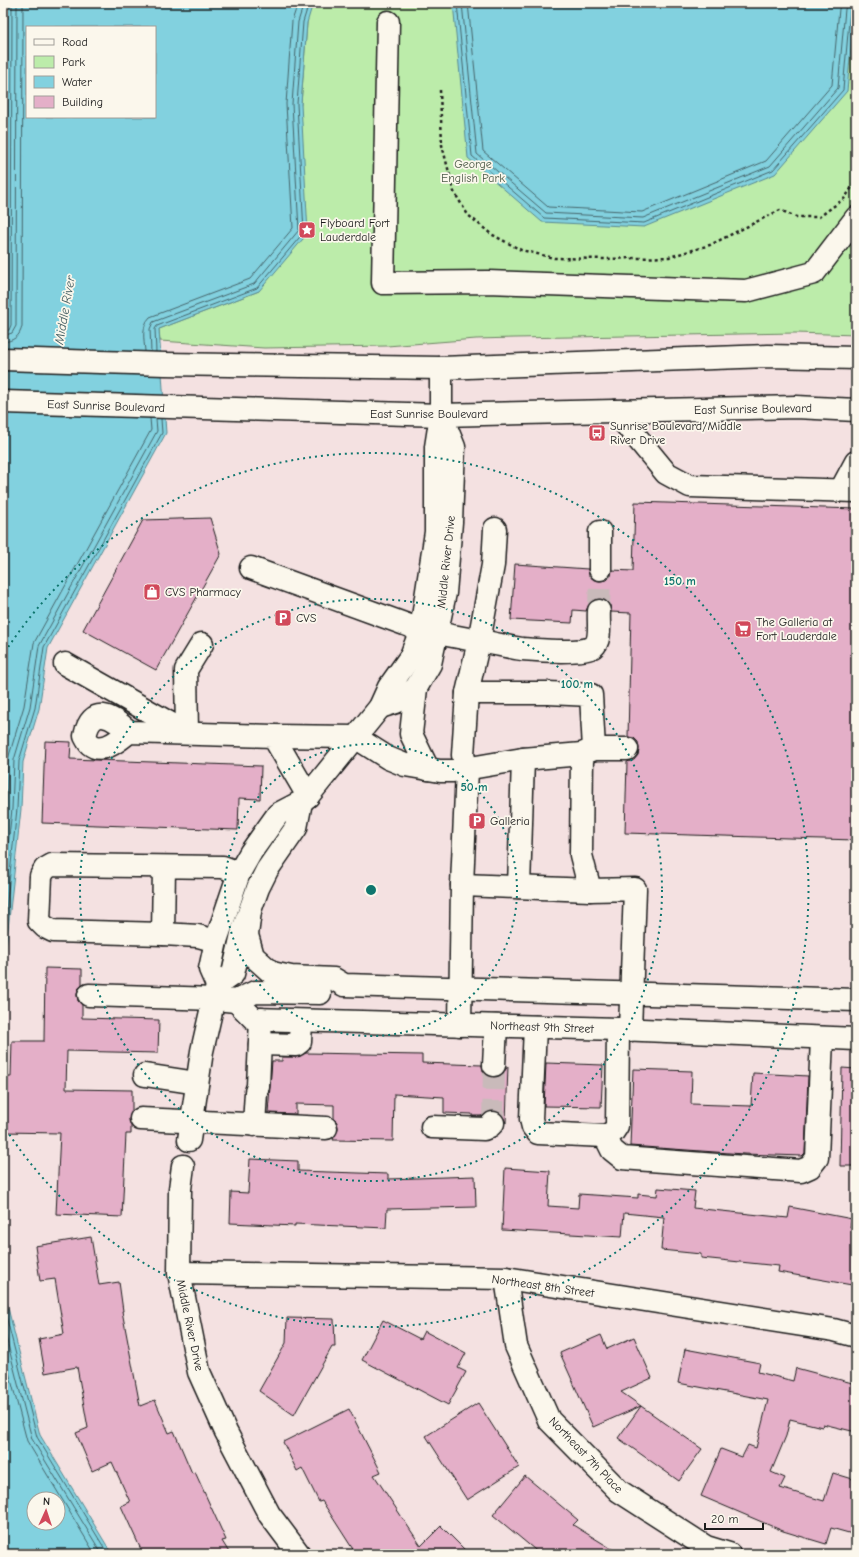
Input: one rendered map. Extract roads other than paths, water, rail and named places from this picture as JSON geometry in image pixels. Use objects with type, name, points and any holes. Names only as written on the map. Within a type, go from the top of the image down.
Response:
[{"type":"street","points":[[388,22],[383,283],[488,282],[746,291],[814,272],[856,218]]},
{"type":"street","points":[[3,359],[165,364],[441,368],[768,356],[856,358]]},
{"type":"street","name":"Middle River Drive","points":[[216,992],[210,968],[216,941],[239,873],[251,852],[278,814],[304,799],[380,707],[390,687],[429,631],[445,593],[451,522],[454,447],[441,415],[441,368]]},
{"type":"street","name":"East Sunrise Boulevard","points":[[3,402],[441,415],[796,407],[856,410]]},
{"type":"street","points":[[615,411],[666,473],[690,486],[848,490],[856,462]]},
{"type":"street","points":[[460,1025],[462,885],[467,769],[463,754],[467,693],[479,641],[493,565],[495,529]]},
{"type":"street","points":[[600,532],[600,569]]},
{"type":"street","points":[[251,568],[429,631],[521,649],[588,650],[593,647],[598,638],[599,611]]},
{"type":"street","name":"Middle River Drive","points":[[380,707],[396,702],[416,688],[430,664],[429,631]]},
{"type":"street","points":[[187,733],[186,670],[202,644]]},
{"type":"street","points":[[65,664],[187,733]]},
{"type":"street","points":[[416,688],[411,734],[428,769]]},
{"type":"street","points":[[467,693],[548,693],[591,695],[581,855],[590,890]]},
{"type":"street","points":[[129,732],[355,737],[388,758],[405,765],[453,772],[523,759],[627,749]]},
{"type":"street","points":[[273,736],[304,799]]},
{"type":"street","points":[[519,888],[523,759]]},
{"type":"street","name":"Middle River Drive","points":[[216,992],[233,974],[243,930],[258,888],[267,870],[296,828],[304,799]]},
{"type":"street","points":[[216,941],[198,936],[52,931],[39,921],[40,876],[45,869],[52,865],[223,867],[239,873]]},
{"type":"street","points":[[163,934],[164,867]]},
{"type":"street","points":[[462,885],[590,890],[635,889],[632,993],[624,1030],[617,1126],[613,1132],[605,1136],[538,1133],[533,1127],[531,1119],[535,1027]]},
{"type":"street","points":[[250,912],[247,935],[253,956],[272,973],[291,977],[334,979],[344,985],[856,1000]]},
{"type":"street","points":[[89,995],[216,992],[236,1001],[255,992],[332,994],[344,985]]},
{"type":"street","points":[[190,1131],[202,1050],[216,992]]},
{"type":"street","name":"Northeast 9th Street","points":[[236,1001],[254,1019],[535,1027],[856,1039]]},
{"type":"street","points":[[254,1125],[256,1092],[258,1086],[261,1019]]},
{"type":"street","points":[[260,1044],[296,1045],[300,1042],[301,1020]]},
{"type":"street","points":[[494,1065],[496,1026]]},
{"type":"street","points":[[605,1136],[612,1150],[622,1158],[801,1171],[810,1167],[817,1158],[822,1038]]},
{"type":"street","points":[[145,1075],[197,1083]]},
{"type":"street","points":[[141,1119],[190,1131],[254,1125],[326,1128]]},
{"type":"street","points":[[432,1127],[484,1129],[493,1123]]},
{"type":"street","name":"Middle River Drive","points":[[183,1166],[180,1189],[179,1273],[199,1372],[226,1432],[269,1514],[299,1554]]},
{"type":"street","name":"Northeast 8th Street","points":[[179,1273],[506,1278],[834,1330],[856,1336]]},
{"type":"street","name":"Northeast 7th Place","points":[[506,1278],[516,1346],[549,1420],[619,1491],[706,1547],[729,1554]]},
{"type":"water","name":"Middle River","points":[[8,3],[313,3],[307,23],[301,104],[308,233],[259,291],[159,329],[166,433],[48,648],[39,709],[23,762],[21,809],[3,975],[3,327],[7,326]]},
{"type":"water","points":[[453,3],[855,3],[847,91],[775,174],[644,227],[542,222],[468,158]]},
{"type":"water","points":[[3,1288],[40,1435],[112,1554],[3,1554]]},
{"type":"tunnel","points":[[599,611],[600,569]]},
{"type":"tunnel","points":[[493,1123],[494,1065]]},
{"type":"place","name":"Flyboard Fort Lauderdale","points":[[307,230]]},
{"type":"place","name":"Sunrise Boulevard/Middle River Drive","points":[[597,433]]},
{"type":"place","name":"CVS Pharmacy","points":[[152,592]]},
{"type":"place","name":"CVS","points":[[283,618]]},
{"type":"place","name":"The Galleria at Fort Lauderdale","points":[[743,629]]},
{"type":"place","name":"Galleria","points":[[477,821]]},
{"type":"park label","name":"George English Park","points":[[473,171]]}]
